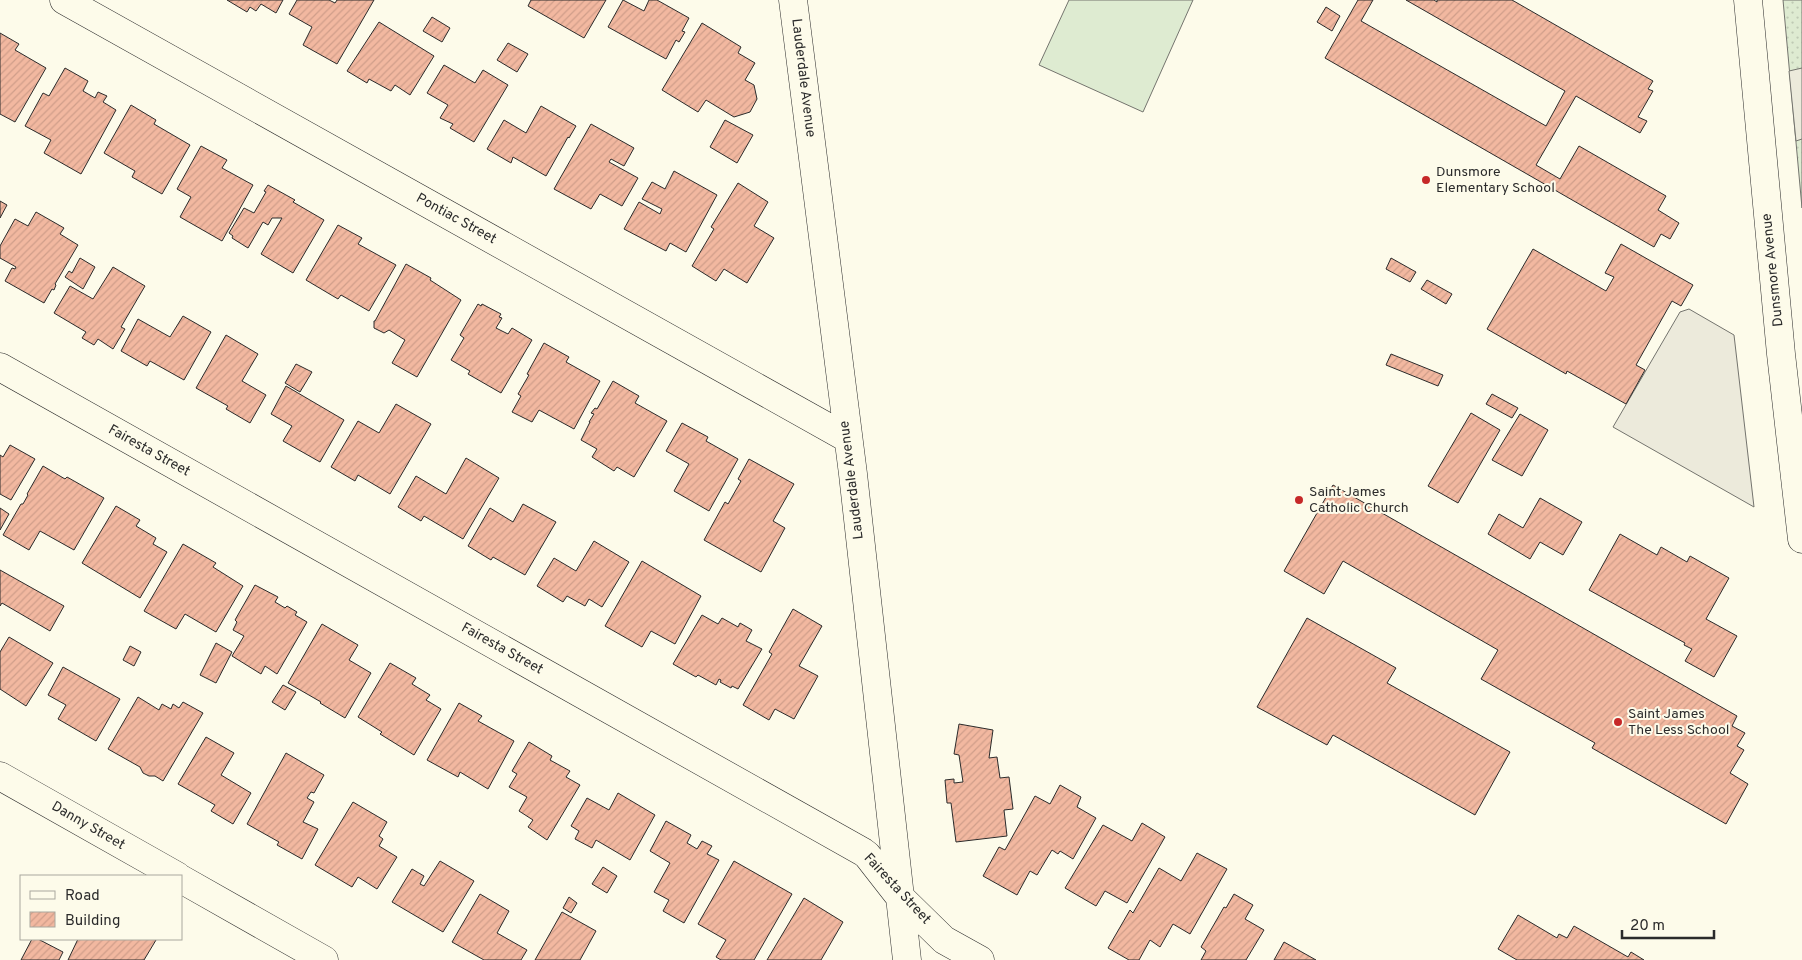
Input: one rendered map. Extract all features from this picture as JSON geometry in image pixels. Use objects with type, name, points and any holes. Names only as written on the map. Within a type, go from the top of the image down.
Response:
[{"type":"street","name":"Pontiac Street","points":[[64,0],[847,438]]},
{"type":"street","name":"Lauderdale Avenue","points":[[793,0],[847,438],[907,960]]},
{"type":"street","name":"Dunsmore Avenue","points":[[1748,0],[1780,354],[1802,539]]},
{"type":"street","name":"Fairesta Street","points":[[0,367],[856,848],[867,855],[899,896],[944,940],[980,960]]},
{"type":"street","name":"Danny Street","points":[[0,776],[175,875]]},
{"type":"street","points":[[182,880],[324,960]]},
{"type":"green space","points":[[1069,0],[1193,0],[1143,112],[1039,65]]},
{"type":"green space","points":[[1783,0],[1802,0],[1802,208]]},
{"type":"shaded area","points":[[1802,68],[1802,139],[1796,141],[1789,71]]},
{"type":"shaded area","points":[[1689,309],[1734,335],[1754,507],[1613,427],[1680,312]]},
{"type":"building","points":[[227,0],[283,0],[276,13],[261,4],[256,11],[250,7],[247,12]]},
{"type":"building","points":[[297,0],[329,0],[335,3],[337,0],[374,0],[337,64],[303,45],[312,27],[289,14]]},
{"type":"building","points":[[531,0],[606,0],[584,38],[528,6]]},
{"type":"building","points":[[623,0],[644,11],[649,0],[657,0],[689,18],[682,31],[685,32],[679,42],[676,40],[666,59],[608,27]]},
{"type":"building","points":[[1358,0],[1373,0],[1361,21],[1546,126],[1565,91],[1406,0],[1434,0],[1437,2],[1437,0],[1512,0],[1653,81],[1648,89],[1653,91],[1638,117],[1647,121],[1640,133],[1576,96],[1536,165],[1560,179],[1579,146],[1666,196],[1658,210],[1679,223],[1670,239],[1661,234],[1654,247],[1325,58]]},
{"type":"building","points":[[1326,7],[1340,16],[1332,31],[1317,22]]},
{"type":"building","points":[[432,17],[450,28],[442,42],[423,31]]},
{"type":"building","points":[[379,22],[434,56],[410,95],[395,85],[391,91],[369,79],[367,83],[347,71]]},
{"type":"building","points":[[702,23],[741,47],[738,53],[755,63],[745,80],[754,85],[757,99],[750,112],[734,117],[706,100],[698,112],[662,90]]},
{"type":"building","points":[[0,33],[19,44],[15,50],[46,68],[15,122],[0,114]]},
{"type":"building","points":[[508,43],[528,54],[517,72],[497,60]]},
{"type":"building","points":[[444,65],[475,83],[483,70],[508,85],[474,142],[450,128],[453,124],[440,118],[448,105],[427,93]]},
{"type":"building","points":[[65,68],[88,81],[83,91],[95,98],[98,92],[107,96],[103,102],[116,110],[81,174],[44,153],[51,140],[25,126],[43,93],[49,96]]},
{"type":"building","points":[[131,105],[156,120],[154,124],[190,145],[162,194],[132,177],[135,171],[104,153]]},
{"type":"building","points":[[541,106],[576,126],[546,176],[513,157],[511,163],[487,149],[504,120],[526,133]]},
{"type":"building","points":[[725,120],[753,135],[737,163],[710,147]]},
{"type":"building","points":[[591,124],[634,148],[624,166],[611,159],[609,162],[638,178],[622,206],[600,194],[591,209],[554,189]]},
{"type":"building","points":[[201,146],[227,160],[222,168],[253,185],[222,241],[180,217],[191,197],[177,189]]},
{"type":"building","points":[[674,171],[717,195],[686,252],[670,243],[666,251],[624,229],[639,202],[660,214],[662,209],[642,199],[652,182],[665,189]]},
{"type":"building","points":[[738,183],[768,202],[754,226],[774,238],[747,283],[724,269],[716,281],[692,266],[714,229],[711,227]]},
{"type":"building","points":[[268,185],[295,200],[293,202],[324,220],[293,273],[261,254],[282,218],[272,218],[268,225],[263,222],[248,248],[232,238],[233,236],[229,233],[244,208],[254,213]]},
{"type":"building","points":[[0,201],[7,205],[0,218]]},
{"type":"building","points":[[36,212],[64,228],[60,234],[78,245],[55,284],[54,290],[52,289],[44,303],[5,281],[12,268],[15,269],[16,267],[0,258],[0,246],[15,219],[28,226]]},
{"type":"building","points":[[338,225],[362,238],[358,244],[396,265],[369,311],[341,295],[338,299],[306,280]]},
{"type":"building","points":[[1621,244],[1693,285],[1681,306],[1672,301],[1636,365],[1645,370],[1626,404],[1567,371],[1566,374],[1487,329],[1533,249],[1606,291],[1614,277],[1605,273]]},
{"type":"building","points":[[80,258],[95,267],[83,289],[65,277],[69,271],[72,273]]},
{"type":"building","points":[[1391,258],[1416,272],[1410,282],[1386,269]]},
{"type":"building","points":[[406,264],[431,278],[430,280],[461,300],[417,377],[392,363],[405,340],[389,330],[384,333],[374,328],[374,321]]},
{"type":"building","points":[[113,267],[145,286],[121,327],[125,329],[113,349],[98,339],[94,345],[82,338],[86,332],[54,313],[70,286],[93,299]]},
{"type":"building","points":[[1427,280],[1452,294],[1446,304],[1421,289]]},
{"type":"building","points":[[478,304],[481,306],[482,304],[501,314],[499,317],[502,318],[496,328],[508,334],[512,328],[532,340],[501,393],[468,374],[470,371],[451,360],[464,338],[460,335]]},
{"type":"building","points":[[183,316],[211,332],[184,380],[150,361],[147,366],[121,351],[138,319],[170,337]]},
{"type":"building","points":[[226,335],[258,354],[242,381],[266,395],[250,423],[226,409],[228,406],[196,388]]},
{"type":"building","points":[[544,343],[569,357],[566,362],[600,381],[574,429],[539,410],[532,422],[512,412],[521,396],[518,394],[529,375],[527,374]]},
{"type":"building","points":[[1391,354],[1443,375],[1438,386],[1386,365]]},
{"type":"building","points":[[296,364],[312,372],[300,392],[285,383]]},
{"type":"building","points":[[613,381],[639,396],[635,403],[667,421],[634,477],[617,467],[614,471],[592,457],[597,449],[581,440],[594,414],[591,413],[595,408],[597,409]]},
{"type":"building","points":[[286,386],[344,420],[320,462],[283,441],[292,426],[271,414]]},
{"type":"building","points":[[1492,394],[1518,408],[1512,418],[1486,404]]},
{"type":"building","points":[[396,404],[431,424],[390,494],[358,475],[355,481],[331,467],[358,421],[379,433]]},
{"type":"building","points":[[1471,413],[1500,430],[1458,503],[1428,486]]},
{"type":"building","points":[[1520,414],[1548,430],[1522,476],[1492,460]]},
{"type":"building","points":[[682,423],[708,437],[706,441],[738,459],[709,511],[674,491],[689,464],[666,451]]},
{"type":"building","points":[[10,445],[35,459],[11,500],[0,494],[0,455],[3,457]]},
{"type":"building","points":[[466,458],[499,478],[463,539],[424,516],[421,521],[398,507],[416,476],[446,494]]},
{"type":"building","points":[[749,459],[794,484],[773,521],[785,528],[761,572],[704,540],[725,502],[728,504],[741,481],[738,479]]},
{"type":"building","points":[[43,466],[104,498],[74,550],[40,531],[29,550],[3,535],[21,504],[23,504]]},
{"type":"building","points":[[1333,485],[1737,716],[1732,726],[1745,733],[1737,746],[1744,750],[1730,773],[1748,784],[1726,824],[1592,748],[1595,743],[1481,679],[1498,650],[1343,561],[1324,594],[1284,571]]},
{"type":"building","points":[[1540,498],[1582,522],[1563,555],[1540,542],[1530,559],[1488,534],[1499,514],[1523,528]]},
{"type":"building","points":[[523,504],[556,522],[525,575],[493,557],[491,560],[468,546],[490,508],[513,522]]},
{"type":"building","points":[[116,506],[140,520],[136,526],[156,538],[153,544],[167,552],[140,598],[82,563]]},
{"type":"building","points":[[0,508],[9,514],[0,530]]},
{"type":"building","points":[[1620,534],[1657,555],[1661,547],[1687,562],[1690,556],[1729,578],[1706,619],[1737,636],[1714,677],[1685,661],[1692,649],[1684,645],[1685,643],[1589,590]]},
{"type":"building","points":[[594,541],[629,562],[602,607],[589,599],[585,606],[567,596],[563,602],[537,586],[554,558],[576,571]]},
{"type":"building","points":[[183,544],[216,563],[213,567],[243,586],[216,632],[185,614],[176,629],[144,611]]},
{"type":"building","points":[[642,561],[701,596],[675,644],[651,631],[642,647],[605,626]]},
{"type":"building","points":[[0,570],[64,606],[50,631],[2,603],[0,606]]},
{"type":"building","points":[[255,585],[278,597],[275,602],[297,612],[295,615],[307,622],[277,674],[265,666],[261,674],[232,656],[244,636],[233,630],[237,622],[235,620]]},
{"type":"building","points":[[793,609],[822,626],[799,666],[818,676],[794,719],[775,709],[769,720],[743,705],[772,654],[769,652]]},
{"type":"building","points":[[702,615],[718,624],[722,618],[738,627],[740,623],[752,630],[746,641],[762,649],[738,689],[732,686],[731,688],[720,682],[721,680],[719,679],[716,685],[698,675],[696,677],[673,664]]},
{"type":"building","points":[[1307,618],[1396,668],[1387,683],[1510,752],[1475,815],[1333,735],[1327,745],[1257,707]]},
{"type":"building","points":[[322,624],[358,645],[349,660],[371,673],[345,718],[288,683]]},
{"type":"building","points":[[9,637],[53,663],[26,706],[0,689],[0,652]]},
{"type":"building","points":[[216,643],[232,652],[216,683],[200,675]]},
{"type":"building","points":[[130,646],[141,652],[134,666],[123,660]]},
{"type":"building","points":[[390,663],[416,678],[412,684],[430,695],[426,700],[441,709],[414,755],[380,734],[382,732],[358,717]]},
{"type":"building","points":[[63,667],[120,699],[96,741],[58,719],[66,705],[48,695]]},
{"type":"building","points":[[283,685],[296,692],[285,710],[272,702]]},
{"type":"building","points":[[138,697],[159,710],[162,704],[171,709],[173,704],[179,708],[183,702],[203,713],[163,781],[155,776],[143,773],[140,767],[108,749]]},
{"type":"building","points":[[459,703],[482,716],[478,721],[514,741],[488,789],[460,772],[458,777],[427,760]]},
{"type":"building","points":[[959,724],[993,730],[989,758],[997,757],[1000,778],[1009,777],[1013,809],[1004,810],[1007,836],[956,842],[951,803],[947,803],[945,780],[954,779],[954,783],[963,782],[959,755],[954,754]]},
{"type":"building","points":[[206,737],[234,753],[221,775],[251,793],[233,824],[211,811],[215,805],[178,784]]},
{"type":"building","points":[[529,742],[552,756],[550,760],[570,771],[566,777],[580,785],[547,840],[528,827],[533,820],[519,811],[527,797],[509,787],[517,774],[512,771]]},
{"type":"building","points":[[286,753],[324,775],[314,793],[311,792],[307,798],[314,802],[303,822],[318,829],[302,859],[277,845],[279,842],[247,824]]},
{"type":"building","points":[[1060,785],[1081,797],[1077,807],[1096,818],[1073,859],[1060,851],[1058,854],[1052,850],[1037,875],[1030,871],[1017,895],[983,876],[999,847],[1005,850],[1035,796],[1050,804]]},
{"type":"building","points":[[618,793],[655,815],[630,860],[596,840],[592,848],[575,839],[579,831],[571,826],[587,798],[609,810]]},
{"type":"building","points":[[353,802],[387,822],[379,836],[383,839],[379,846],[397,857],[377,889],[358,877],[352,887],[315,865]]},
{"type":"building","points":[[666,821],[691,835],[687,843],[697,849],[702,841],[712,846],[707,854],[719,860],[684,923],[663,911],[669,900],[654,892],[670,863],[650,851]]},
{"type":"building","points":[[1142,823],[1165,837],[1127,903],[1105,891],[1096,906],[1065,888],[1103,825],[1132,841]]},
{"type":"building","points":[[1197,853],[1227,869],[1190,934],[1173,924],[1160,947],[1150,940],[1139,960],[1129,960],[1108,948],[1130,910],[1133,913],[1159,868],[1181,881]]},
{"type":"building","points":[[440,861],[474,881],[443,932],[392,902],[412,869],[424,876],[420,884],[424,886]]},
{"type":"building","points":[[734,861],[792,894],[754,960],[721,960],[716,957],[726,940],[698,924]]},
{"type":"building","points":[[603,867],[617,876],[607,893],[592,884]]},
{"type":"building","points":[[480,894],[509,911],[497,933],[527,950],[521,960],[484,960],[452,942]]},
{"type":"building","points":[[1234,894],[1253,905],[1245,919],[1264,930],[1246,960],[1201,960],[1206,951],[1201,947],[1224,907],[1226,908]]},
{"type":"building","points":[[569,897],[577,903],[571,913],[563,908]]},
{"type":"building","points":[[804,898],[843,922],[821,960],[767,960]]},
{"type":"building","points":[[562,912],[596,931],[580,960],[535,960]]},
{"type":"building","points":[[1518,915],[1557,938],[1559,934],[1567,938],[1574,926],[1628,957],[1631,952],[1644,960],[1517,960],[1498,949]]},
{"type":"building","points":[[31,940],[40,940],[63,952],[59,960],[21,960]]},
{"type":"building","points":[[78,940],[156,940],[144,960],[68,960]]},
{"type":"building","points":[[1284,942],[1316,960],[1274,960]]},
{"type":"place","name":"Dunsmore Elementary School","points":[[1426,180]]},
{"type":"place","name":"Saint James Catholic Church","points":[[1299,500]]},
{"type":"place","name":"Saint James The Less School","points":[[1618,722]]}]
